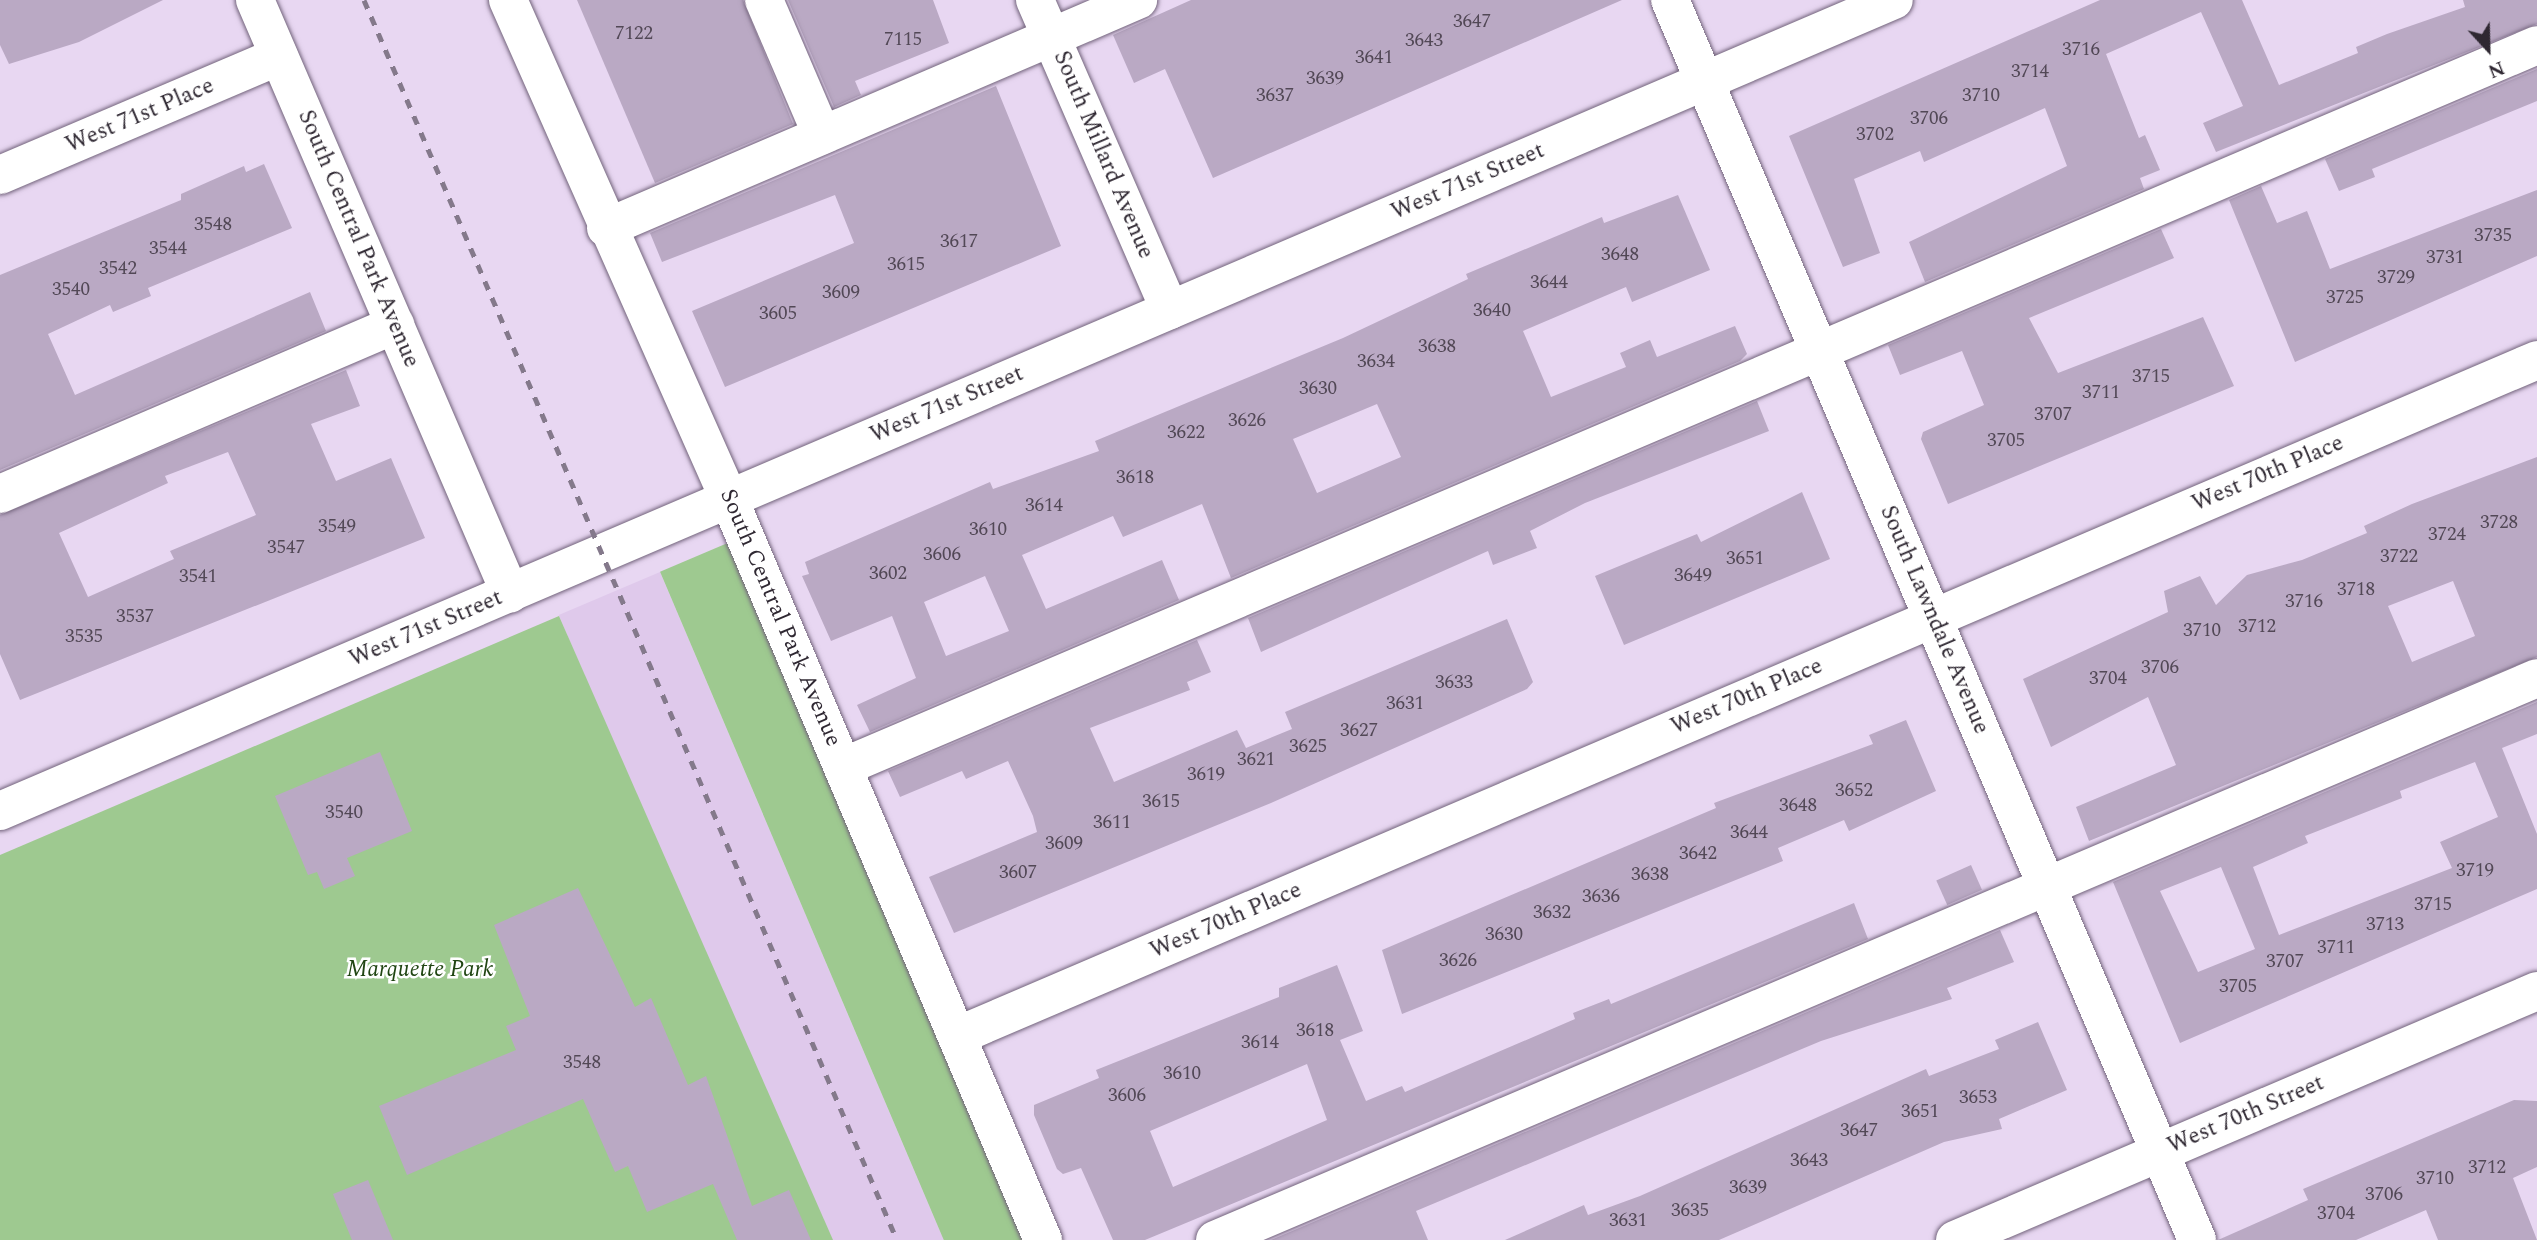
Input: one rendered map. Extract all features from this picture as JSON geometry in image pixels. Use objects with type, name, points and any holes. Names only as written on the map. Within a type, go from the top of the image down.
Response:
[{"type":"street","name":"South Central Park Avenue","points":[[255,0],[510,593]]},
{"type":"street","name":"South Central Park Avenue","points":[[508,0],[606,228],[729,499],[1043,1240]]},
{"type":"street","points":[[764,0],[822,135]]},
{"type":"street","name":"South Millard Avenue","points":[[1035,0],[1170,310]]},
{"type":"street","points":[[606,228],[1138,0]]},
{"type":"street","name":"South Lawndale Avenue","points":[[1670,0],[2197,1240]]},
{"type":"street","name":"West 71st Street","points":[[0,811],[1894,0]]},
{"type":"street","points":[[843,767],[2537,45]]},
{"type":"street","name":"West 71st Place","points":[[0,175],[279,56]]},
{"type":"street","points":[[0,494],[395,325]]},
{"type":"street","name":"West 70th Place","points":[[957,1036],[2537,359]]},
{"type":"street","points":[[1215,1240],[2537,678]]},
{"type":"street","name":"West 70th Street","points":[[1955,1240],[2537,991]]},
{"type":"shaded area","points":[[660,572],[944,1240],[824,1240],[559,615]]},
{"type":"green space","points":[[730,542],[1026,1240],[944,1240],[660,572]]},
{"type":"green space","name":"Marquette Park","points":[[559,616],[833,1240],[0,1240],[0,855]]},
{"type":"building","points":[[0,0],[163,0],[79,42],[9,64],[0,45]]},
{"type":"building","points":[[577,0],[743,0],[793,124],[655,183]]},
{"type":"building","points":[[788,0],[933,0],[949,43],[855,81],[861,95],[834,107]]},
{"type":"building","points":[[1191,0],[1622,0],[1213,178],[1165,69],[1134,83],[1113,35]]},
{"type":"building","points":[[2100,0],[2242,0],[2279,85],[2358,53],[2356,47],[2387,34],[2465,7],[2463,0],[2537,0],[2537,24],[2216,152],[2203,123],[2243,106],[2201,12],[2106,54],[2139,138],[2145,135],[2160,170],[2140,178],[2144,189],[1925,282],[1909,242],[2067,166],[2045,108],[1924,162],[1920,151],[1854,179],[1880,253],[1843,267],[1789,136]]},
{"type":"building","points":[[2537,69],[2537,101],[2372,169],[2375,177],[2339,191],[2325,159]]},
{"type":"building","points":[[996,86],[1061,246],[725,387],[692,311],[854,243],[835,195],[662,262],[650,233]]},
{"type":"building","points":[[264,164],[292,228],[148,288],[151,296],[113,312],[110,305],[48,334],[75,395],[310,292],[326,331],[0,470],[0,275],[181,200],[181,194],[244,166],[246,172]]},
{"type":"building","points":[[2261,186],[2277,223],[2307,211],[2330,269],[2537,190],[2537,256],[2295,362],[2229,200]]},
{"type":"building","points":[[1678,195],[1710,270],[1632,302],[1626,287],[1523,331],[1551,397],[1626,367],[1620,353],[1650,340],[1657,357],[1735,326],[1747,354],[1740,361],[1231,578],[1202,504],[1123,537],[1113,516],[1022,555],[1046,609],[1162,560],[1179,600],[870,732],[857,705],[916,678],[892,616],[831,641],[802,576],[809,574],[805,562],[990,482],[993,489],[1099,451],[1095,441],[1343,338],[1468,279],[1466,274],[1602,217],[1604,223]],"holes":[[[1377,404],[1401,457],[1317,493],[1293,439]],[[985,576],[1009,631],[946,656],[924,602]]]},
{"type":"building","points":[[2161,229],[2174,258],[2029,318],[2058,373],[2203,317],[2234,386],[1948,504],[1921,439],[1923,432],[1984,405],[1962,351],[1900,375],[1888,345]]},
{"type":"building","points":[[346,370],[360,406],[311,424],[336,481],[391,458],[425,538],[20,700],[0,654],[0,515]],"holes":[[[228,452],[256,515],[170,551],[174,559],[88,597],[59,533],[168,483],[165,476]]]},
{"type":"building","points":[[1757,401],[1769,431],[1585,503],[1530,531],[1537,548],[1493,565],[1488,551],[1261,652],[1248,618]]},
{"type":"building","points":[[2537,457],[2537,657],[2089,841],[2076,807],[2176,765],[2148,697],[2051,747],[2023,679],[2168,612],[2164,591],[2200,576],[2216,605],[2247,575],[2302,560],[2367,533],[2364,526],[2412,504]],"holes":[[[2453,581],[2475,636],[2412,662],[2388,606]]]},
{"type":"building","points":[[1802,492],[1830,559],[1624,645],[1595,576],[1697,534],[1701,542]]},
{"type":"building","points":[[1507,619],[1533,682],[1527,689],[1271,803],[954,933],[929,877],[1037,832],[1033,816],[1008,761],[966,779],[962,771],[900,797],[888,771],[1197,640],[1211,672],[1187,682],[1190,690],[1090,728],[1114,782],[1237,730],[1246,748],[1292,729],[1285,712]]},
{"type":"building","points":[[2537,702],[2537,734],[2502,748],[2537,834],[2537,889],[2180,1043],[2113,882]],"holes":[[[2475,762],[2498,817],[2440,842],[2452,868],[2279,935],[2253,867],[2308,843],[2305,836],[2402,798],[2400,791]],[[2221,867],[2255,949],[2198,972],[2160,891]]]},
{"type":"building","points":[[1906,720],[1936,791],[1849,831],[1844,820],[1778,848],[1783,861],[1402,1014],[1382,950],[1716,808],[1714,803],[1873,744],[1869,735]]},
{"type":"building","points":[[380,752],[412,831],[347,858],[355,876],[324,889],[317,872],[308,875],[275,796]]},
{"type":"building","points":[[1971,865],[1982,890],[1947,905],[1936,880]]},
{"type":"building","points":[[578,888],[635,1007],[651,998],[688,1085],[706,1076],[752,1206],[789,1190],[811,1240],[737,1240],[713,1184],[647,1212],[628,1166],[615,1172],[583,1099],[407,1175],[379,1106],[516,1050],[506,1026],[530,1016],[494,925]]},
{"type":"building","points":[[1854,903],[1868,939],[1145,1240],[1113,1240],[1081,1168],[1063,1174],[1057,1169],[1034,1115],[1034,1105],[1099,1078],[1096,1070],[1279,997],[1279,988],[1337,965],[1363,1031],[1340,1040],[1366,1101],[1402,1086],[1405,1092],[1575,1019],[1573,1013],[1609,999],[1611,1004]],"holes":[[[1307,1064],[1327,1120],[1173,1187],[1150,1131]]]},
{"type":"building","points":[[2000,930],[2014,962],[1947,988],[1952,999],[1821,1041],[1416,1211],[1428,1240],[1271,1240]]},
{"type":"building","points":[[2038,1022],[2067,1090],[1999,1119],[2002,1129],[1944,1142],[1719,1240],[1505,1240],[1584,1205],[1588,1215],[1640,1196],[1926,1069],[1929,1076],[1999,1049],[1995,1040]]},
{"type":"building","points":[[2514,1100],[2537,1101],[2537,1167],[2513,1178],[2537,1240],[2438,1240],[2426,1210],[2356,1240],[2218,1240],[2308,1200],[2303,1189]]},
{"type":"building","points":[[368,1180],[393,1240],[352,1240],[333,1194]]},
{"type":"railway","points":[[364,0],[897,1240]]}]
